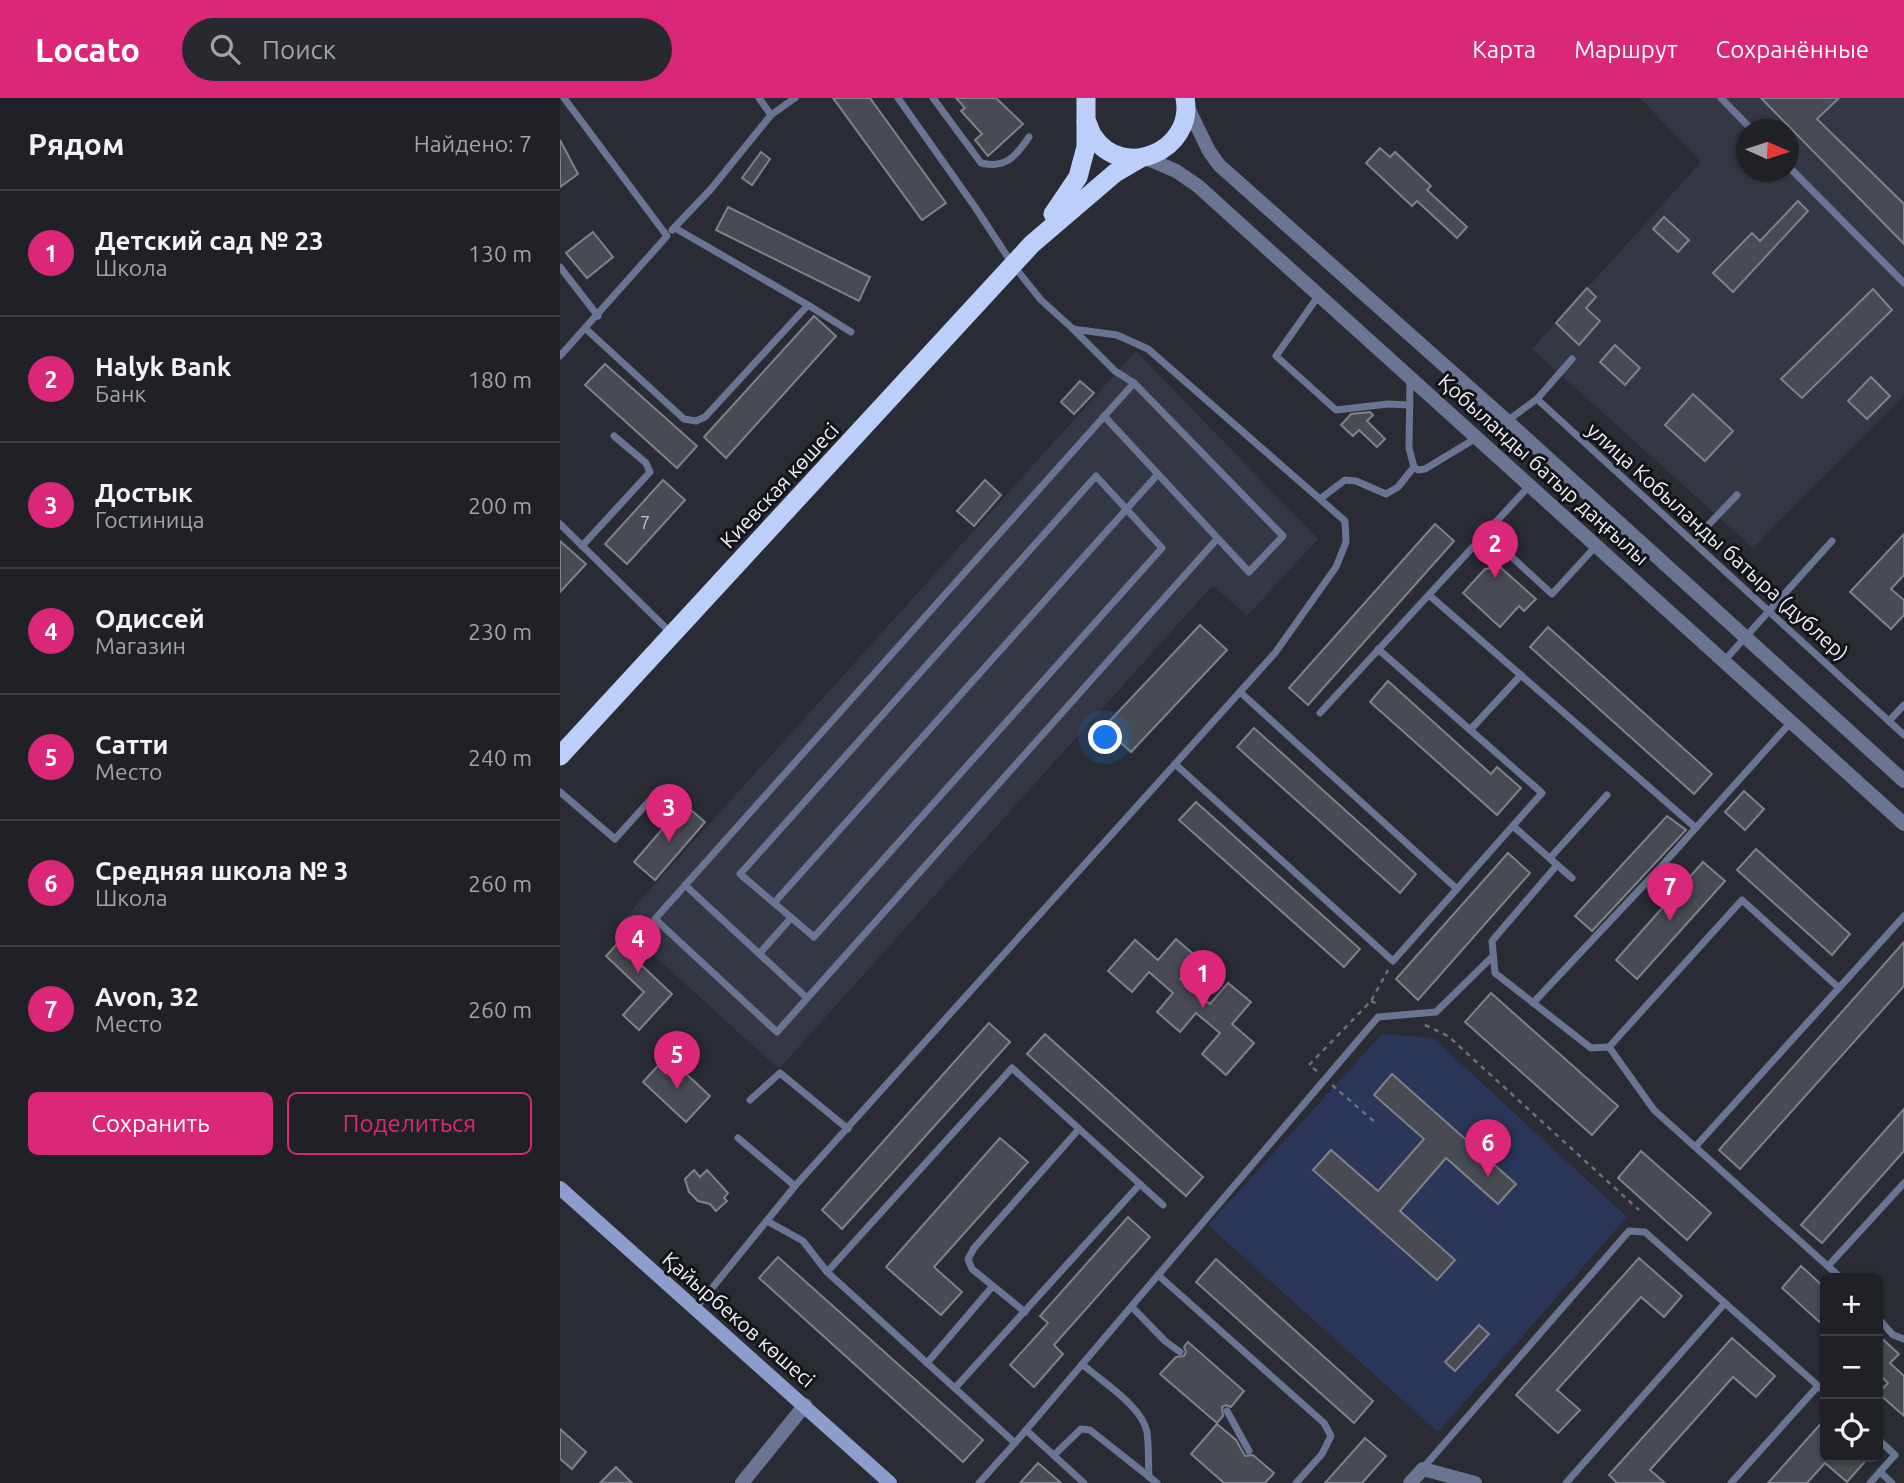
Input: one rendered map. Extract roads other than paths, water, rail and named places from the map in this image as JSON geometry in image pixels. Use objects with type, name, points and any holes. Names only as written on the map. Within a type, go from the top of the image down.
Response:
[{"type":"highway","points":[[1032,244],[1115,173],[1142,158],[1162,151],[1176,139],[1184,124],[1186,100]]},
{"type":"highway","points":[[1084,106],[1093,136],[1105,149],[1121,157],[1142,158]]},
{"type":"highway","points":[[1032,244],[1078,177],[1086,147],[1084,106]]},
{"type":"highway","name":"Киевская көшесі","points":[[560,756],[1032,244]]},
{"type":"main road","name":"Қайырбеков көшесі","points":[[560,1188],[890,1483]]},
{"type":"street","name":"Қобыланды батыр даңғылы","points":[[1186,100],[1209,151],[1219,165],[1507,421],[1904,781]]},
{"type":"street","name":"Қобыланды батыр даңғылы","points":[[1142,158],[1176,171],[1198,186],[1904,824]]},
{"type":"street","points":[[742,1483],[805,1405]]},
{"type":"street","points":[[1410,1483],[1423,1469],[1475,1483]]},
{"type":"lane","points":[[759,98],[771,115]]},
{"type":"lane","points":[[560,356],[711,189],[771,115],[795,98]]},
{"type":"lane","points":[[898,98],[1013,265],[1041,300],[1115,371],[1134,383],[1283,536],[1249,572],[1104,416]]},
{"type":"lane","points":[[933,98],[982,163],[994,166],[1016,156],[1029,137]]},
{"type":"lane","points":[[1721,98],[1741,119]]},
{"type":"lane","points":[[562,99],[667,236]]},
{"type":"lane","points":[[1799,177],[1904,283]]},
{"type":"lane","points":[[675,228],[808,304],[851,332]]},
{"type":"lane","points":[[560,267],[597,316]]},
{"type":"lane","points":[[1319,295],[1276,356],[1336,410],[1388,404],[1410,405]]},
{"type":"lane","points":[[586,328],[684,419],[696,421],[705,416],[808,304]]},
{"type":"lane","points":[[695,1309],[795,1186],[1275,653],[1336,567],[1346,542],[1345,521],[1148,349],[1117,335],[1073,329]]},
{"type":"lane","points":[[1507,421],[1536,399],[1572,359]]},
{"type":"lane","points":[[1410,377],[1409,448],[1414,467],[1418,470],[1425,469],[1478,437]]},
{"type":"lane","points":[[1134,383],[655,919],[776,1032],[1217,539]]},
{"type":"lane","name":"улица Кобыланды батыра (дублер)","points":[[1536,399],[1904,735]]},
{"type":"lane","points":[[582,546],[650,472],[646,463],[614,436]]},
{"type":"lane","points":[[1320,499],[1345,480],[1356,481],[1386,494],[1398,487],[1414,467]]},
{"type":"lane","points":[[774,904],[1158,474]]},
{"type":"lane","points":[[1096,476],[1162,548],[814,937],[774,904],[740,874],[1096,476]]},
{"type":"lane","points":[[1320,713],[1530,485]]},
{"type":"lane","points":[[1693,541],[1737,495]]},
{"type":"lane","points":[[560,524],[673,634]]},
{"type":"lane","points":[[1724,660],[1832,541]]},
{"type":"lane","points":[[1503,549],[1552,594],[1597,545]]},
{"type":"lane","points":[[1429,594],[1696,828]]},
{"type":"lane","points":[[1175,764],[1393,961],[1542,793],[1378,649]]},
{"type":"lane","points":[[1470,730],[1521,675]]},
{"type":"lane","points":[[1240,692],[1457,889]]},
{"type":"lane","points":[[1889,721],[1904,705]]},
{"type":"lane","points":[[1533,1003],[1791,722]]},
{"type":"lane","points":[[560,792],[615,839],[659,790]]},
{"type":"lane","points":[[1550,858],[1607,795]]},
{"type":"lane","points":[[1513,826],[1572,878]]},
{"type":"lane","points":[[1557,864],[1492,941],[1495,973],[1591,1048],[1609,1047],[1742,900],[1839,988]]},
{"type":"lane","points":[[685,885],[807,998]]},
{"type":"lane","points":[[1696,1146],[1904,916]]},
{"type":"lane","points":[[759,954],[791,918]]},
{"type":"lane","points":[[979,1483],[1371,1024],[1378,1017],[1436,1012],[1493,956]]},
{"type":"lane","points":[[1609,1047],[1654,1110],[1836,1273]]},
{"type":"lane","points":[[827,1272],[1012,1068],[1163,1205]]},
{"type":"lane","points":[[750,1100],[780,1073],[848,1129]]},
{"type":"lane","points":[[1025,1312],[972,1269],[968,1259],[974,1248],[1079,1129]]},
{"type":"lane","points":[[738,1138],[795,1186]]},
{"type":"lane","points":[[1829,1265],[1904,1183]]},
{"type":"lane","points":[[955,1388],[1140,1184]]},
{"type":"lane","points":[[767,1221],[803,1241],[827,1272],[1015,1443]]},
{"type":"lane","points":[[1423,1469],[1629,1231],[1646,1232],[1818,1386],[1731,1483]]},
{"type":"lane","points":[[1158,1275],[1324,1423],[1331,1436],[1322,1454],[1296,1483]]},
{"type":"lane","points":[[928,1363],[992,1287]]},
{"type":"lane","points":[[1566,1483],[1725,1303]]},
{"type":"lane","points":[[1132,1307],[1180,1352]]},
{"type":"lane","points":[[1883,1324],[1893,1335],[1904,1339]]},
{"type":"lane","points":[[1082,1364],[1136,1409],[1143,1420],[1147,1431],[1149,1477]]},
{"type":"lane","points":[[1227,1411],[1249,1451]]},
{"type":"lane","points":[[1054,1455],[1081,1429],[1090,1430],[1157,1483]]},
{"type":"lane","points":[[1026,1430],[1084,1483]]},
{"type":"lane","points":[[1870,1483],[1895,1455],[1883,1444]]},
{"type":"lane","points":[[1880,1472],[1892,1483]]},
{"type":"place","name":"Halyk Bank","points":[[1495,578]]},
{"type":"place","name":"Достык","points":[[669,842]]},
{"type":"place","name":"Avon, 32","points":[[1670,921]]},
{"type":"place","name":"Одиссей","points":[[638,973]]},
{"type":"place","name":"Детский сад № 23","points":[[1203,1008]]},
{"type":"place","name":"Сатти","points":[[677,1089]]},
{"type":"place","name":"Средняя школа № 3","points":[[1488,1177]]}]
